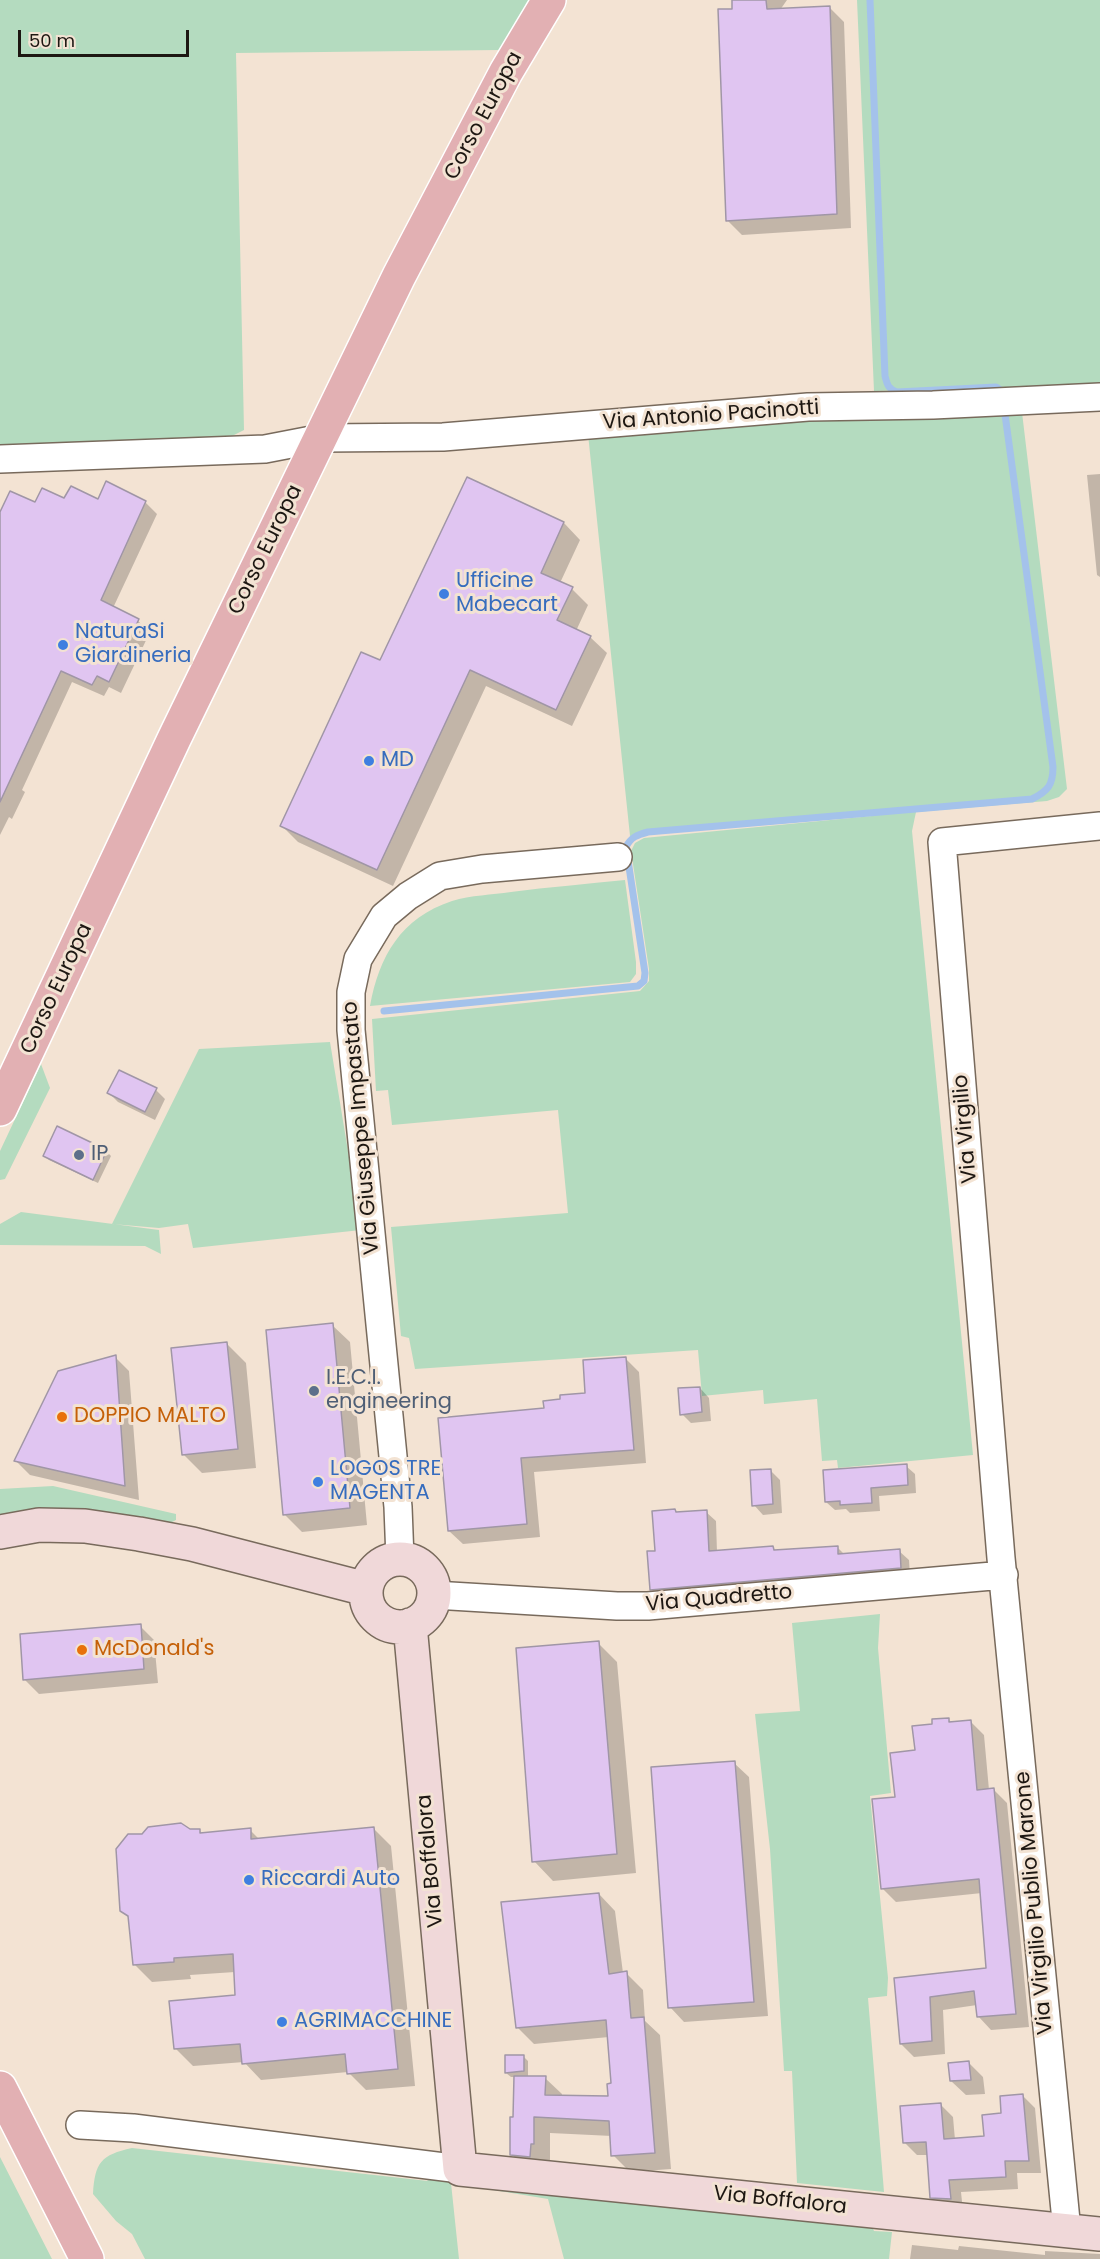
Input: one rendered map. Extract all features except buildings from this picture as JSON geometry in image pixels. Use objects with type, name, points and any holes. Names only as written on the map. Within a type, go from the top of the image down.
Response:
[{"type":"main road","name":"Corso Europa","points":[[0,1109],[174,739],[399,276],[506,72],[549,0]]},
{"type":"main road","points":[[0,2088],[10,2124],[87,2259]]},
{"type":"street","name":"Via Antonio Pacinotti","points":[[0,459],[265,449],[322,438],[443,437],[808,407],[933,405],[1100,398]]},
{"type":"street","name":"Via Virgilio","points":[[1004,1575],[999,1539],[942,842],[1100,826]]},
{"type":"street","name":"Via Giuseppe Impastato","points":[[400,1559],[398,1507],[351,1029],[351,992],[358,959],[384,916],[408,896],[440,876],[482,869],[618,857]]},
{"type":"street","points":[[0,1532],[39,1525],[85,1526],[139,1533],[192,1544],[366,1589]]},
{"type":"street","points":[[400,1559],[412,1561],[427,1572],[433,1583],[434,1595],[431,1607],[425,1616],[410,1625],[397,1627],[378,1619],[367,1602],[366,1589],[371,1576],[380,1565],[400,1559]]},
{"type":"street","name":"Via Quadretto","points":[[434,1595],[648,1606],[1004,1575]]},
{"type":"street","name":"Via Virgilio Publio Marone","points":[[1004,1575],[1067,2231]]},
{"type":"street","name":"Via Boffalora","points":[[410,1625],[460,2169]]},
{"type":"street","name":"Via Boffalora","points":[[80,2125],[133,2128],[460,2169],[1100,2234]]},
{"type":"green space","points":[[0,0],[531,0],[499,50],[236,53],[244,430],[222,441],[0,445]]},
{"type":"green space","points":[[857,0],[1100,0],[1100,385],[874,391]]},
{"type":"green space","points":[[1021,404],[1067,789],[1059,797],[1047,801],[916,812],[912,831],[973,1455],[838,1468],[837,1460],[822,1461],[817,1399],[764,1404],[763,1390],[702,1396],[698,1350],[415,1369],[409,1338],[401,1336],[391,1227],[568,1213],[558,1110],[392,1125],[388,1090],[376,1091],[372,1019],[640,991],[649,981],[649,969],[631,851],[635,843],[644,838],[872,816],[630,836],[588,434]]},
{"type":"green space","points":[[625,880],[636,962],[636,974],[630,982],[370,1006],[379,971],[395,941],[419,918],[434,908],[474,896]]},
{"type":"green space","points":[[330,1042],[361,1230],[193,1248],[188,1224],[159,1228],[112,1224],[199,1049]]},
{"type":"green space","points":[[41,1064],[50,1088],[5,1179],[0,1180],[0,1151]]},
{"type":"green space","points":[[21,1212],[159,1230],[161,1254],[145,1246],[0,1245],[0,1224]]},
{"type":"green space","points":[[53,1486],[176,1514],[176,1520],[164,1526],[0,1518],[0,1489]]},
{"type":"green space","points":[[880,1614],[878,1648],[891,1793],[870,1796],[888,1978],[887,1996],[868,1998],[884,2192],[797,2183],[792,2071],[784,2071],[770,1849],[755,1714],[800,1711],[792,1623]]},
{"type":"green space","points":[[132,2148],[428,2181],[424,2177],[870,2222],[874,2231],[892,2232],[889,2259],[564,2259],[548,2199],[451,2183],[459,2259],[145,2259],[132,2234],[116,2221],[93,2194],[96,2174],[102,2162],[113,2154]]},
{"type":"green space","points":[[0,2157],[52,2259],[0,2259]]},
{"type":"waterway","points":[[870,0],[886,381],[890,388],[897,392],[996,387],[1002,391]]},
{"type":"waterway","points":[[384,1011],[638,986],[644,981],[645,973],[626,847],[632,839],[641,834],[1032,799],[1046,790],[1051,783],[1053,767],[1004,407]]},
{"type":"place","name":"Ufficine Mabecart","points":[[444,594]]},
{"type":"place","name":"NaturaSi Giardineria","points":[[63,645]]},
{"type":"place","name":"MD","points":[[369,761]]},
{"type":"place","name":"IP","points":[[79,1155]]},
{"type":"place","name":"I.E.C.I. engineering","points":[[314,1391]]},
{"type":"place","name":"DOPPIO MALTO","points":[[62,1417]]},
{"type":"place","name":"LOGOS TRE MAGENTA","points":[[318,1482]]},
{"type":"place","name":"McDonald's","points":[[82,1650]]},
{"type":"place","name":"Riccardi Auto","points":[[249,1880]]},
{"type":"place","name":"AGRIMACCHINE","points":[[282,2022]]}]
